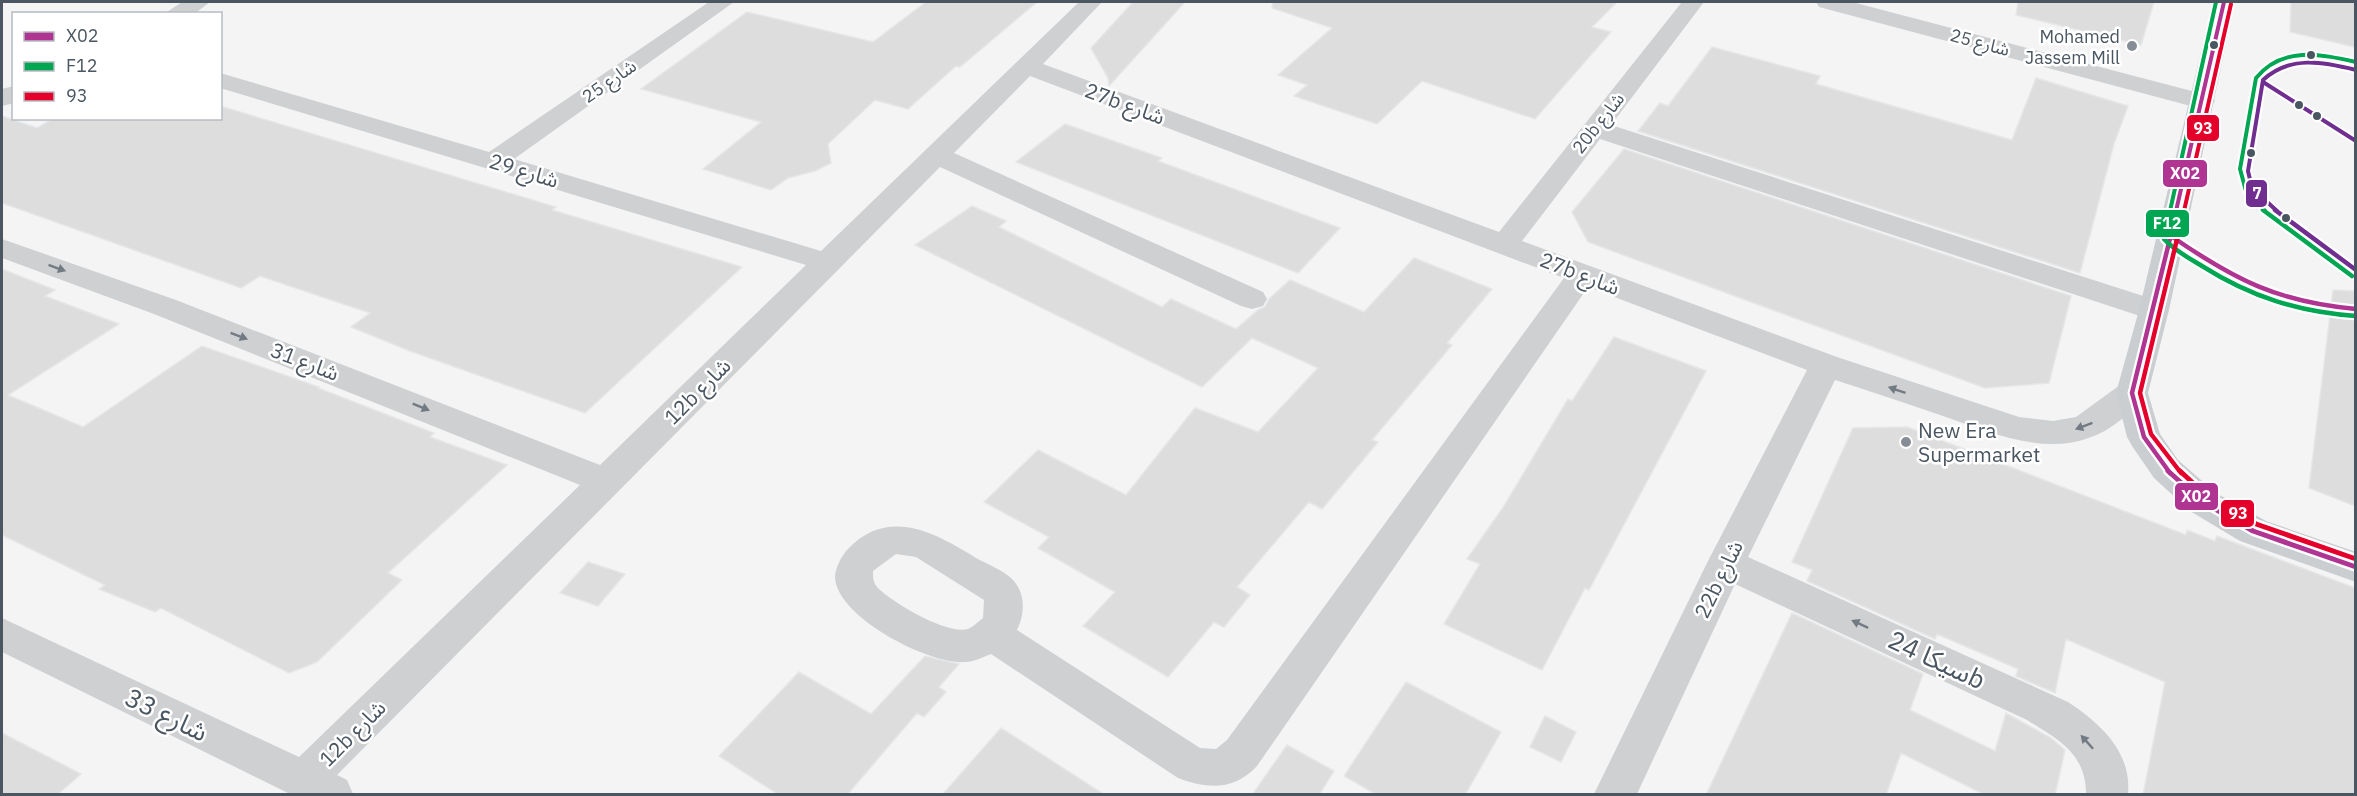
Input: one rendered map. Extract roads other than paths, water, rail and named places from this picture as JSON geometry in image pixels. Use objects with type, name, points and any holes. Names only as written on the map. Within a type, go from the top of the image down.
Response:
[{"type":"main road","points":[[2224,2],[2154,310],[2132,393],[2144,437],[2166,469],[2203,502],[2253,531],[2355,567]]},
{"type":"street","points":[[179,12],[199,2]]},
{"type":"street","name":"شارع 25","points":[[494,161],[723,2]]},
{"type":"street","name":"12b شارع","points":[[318,787],[606,480],[1091,2]]},
{"type":"street","name":"20b شارع","points":[[1504,245],[1693,2]]},
{"type":"street","name":"شارع 25","points":[[1827,2],[2202,101]]},
{"type":"street","name":"27b شارع","points":[[1026,66],[1826,365],[1988,421],[2017,429],[2053,433],[2084,428],[2105,416],[2132,393]]},
{"type":"street","name":"شارع 29","points":[[222,81],[827,262]]},
{"type":"street","points":[[1594,128],[2154,310]]},
{"type":"street","points":[[935,155],[1252,299]]},
{"type":"street","name":"شارع 31","points":[[2,248],[208,323],[606,480]]},
{"type":"street","points":[[992,634],[1197,768],[1212,770],[1226,767],[1235,761],[1248,744],[1582,274]]},
{"type":"street","name":"22b شارع","points":[[1615,795],[1726,562],[1826,365]]},
{"type":"street","name":"سيكا 24b","points":[[1726,562],[2042,707],[2068,723],[2090,743],[2104,766],[2107,795]]},
{"type":"street","name":"شارع 33","points":[[2,634],[318,787]]},
{"type":"place","name":"Mohamed Jassem Mill","points":[[2132,46]]},
{"type":"place","name":"New Era Supermarket","points":[[1906,442]]}]
